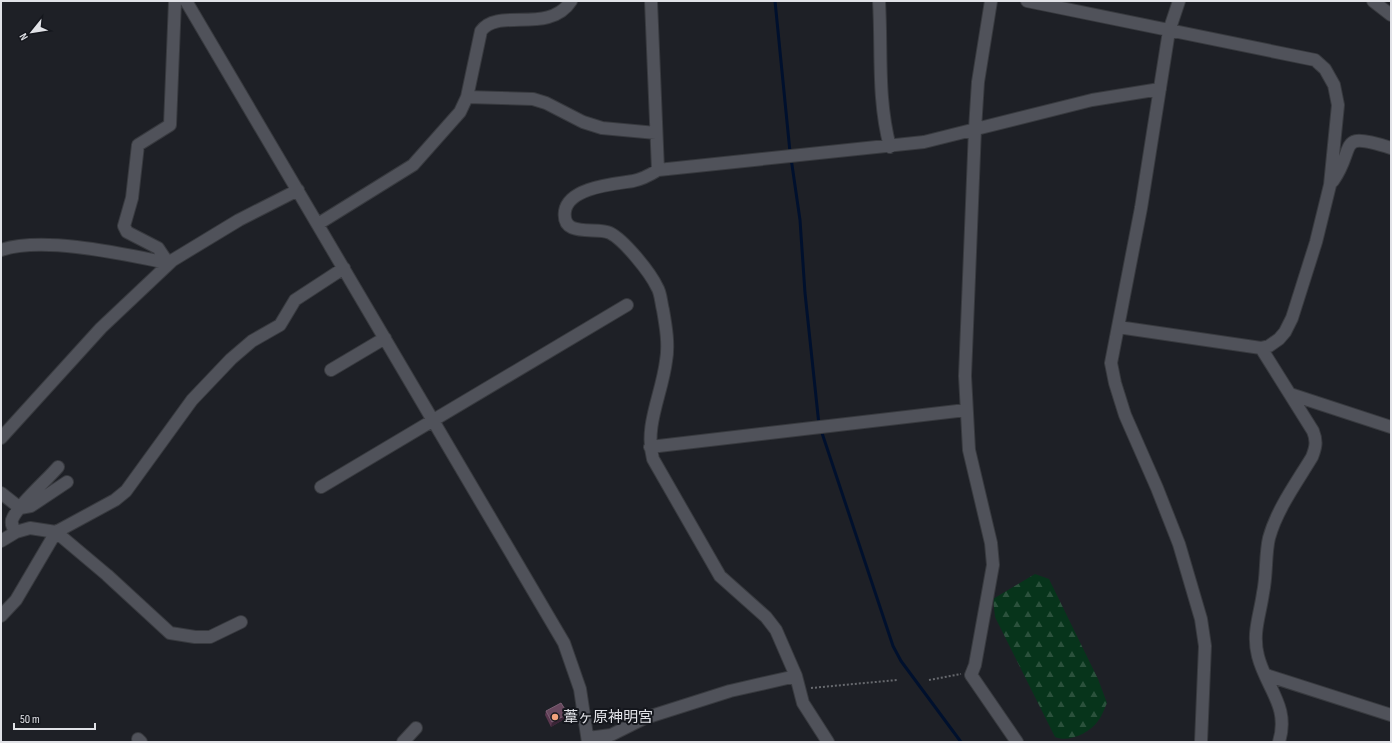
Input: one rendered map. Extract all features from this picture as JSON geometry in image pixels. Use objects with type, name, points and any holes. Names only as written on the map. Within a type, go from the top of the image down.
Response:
[{"type":"street","points":[[168,264],[158,248],[127,232],[124,226],[132,198],[138,144],[170,125],[175,1]]},
{"type":"street","points":[[186,1],[564,643],[580,689],[588,740],[611,736],[645,718],[730,691],[796,676]]},
{"type":"street","points":[[318,224],[413,165],[460,112],[467,96],[481,30],[485,25],[493,22],[543,19],[554,16],[562,11],[571,1]]},
{"type":"street","points":[[651,1],[658,170]]},
{"type":"street","points":[[879,1],[881,98],[883,121],[890,147]]},
{"type":"street","points":[[991,1],[978,82],[965,376],[969,450],[990,543],[993,565],[975,665],[971,675],[1016,742]]},
{"type":"street","points":[[1027,1],[1316,60],[1325,69],[1334,85],[1338,106],[1330,185],[1316,242],[1292,318],[1285,332],[1269,346],[1261,348],[1118,328]]},
{"type":"street","points":[[1179,1],[1169,31],[1141,208],[1111,363],[1115,383],[1125,415],[1157,488],[1179,544],[1201,619],[1205,646],[1201,742]]},
{"type":"street","points":[[1373,1],[1391,15]]},
{"type":"street","points":[[828,742],[803,703],[796,676],[772,626],[766,617],[720,576],[653,459],[650,447],[650,431],[667,360],[667,328],[658,288],[629,248],[609,232],[579,230],[571,226],[565,218],[569,202],[574,197],[587,190],[649,176],[658,170],[890,147],[924,142],[1092,100],[1160,89]]},
{"type":"street","points":[[467,96],[533,99],[546,103],[583,122],[602,128],[656,132]]},
{"type":"street","points":[[1330,185],[1337,176],[1348,145],[1356,140],[1367,140],[1391,148]]},
{"type":"street","points":[[1,438],[96,333],[168,264],[184,252],[239,220],[298,190]]},
{"type":"street","points":[[1,250],[11,246],[35,244],[64,246],[168,264]]},
{"type":"street","points":[[1,616],[16,600],[56,532],[115,500],[126,491],[192,400],[231,359],[252,341],[280,325],[295,300],[344,268]]},
{"type":"street","points":[[321,487],[626,305]]},
{"type":"street","points":[[331,370],[385,338]]},
{"type":"street","points":[[1261,348],[1273,371],[1290,394],[1313,431],[1316,447],[1279,514],[1269,538],[1263,593],[1255,626],[1258,656],[1280,706],[1282,721],[1279,742]]},
{"type":"street","points":[[1290,394],[1391,427]]},
{"type":"street","points":[[650,447],[966,410]]},
{"type":"street","points":[[16,532],[12,526],[12,520],[20,508],[58,468]]},
{"type":"street","points":[[1,493],[20,508],[31,506],[68,482]]},
{"type":"street","points":[[1,541],[16,532],[30,528],[56,532],[107,575],[170,633],[195,637],[210,637],[241,622]]},
{"type":"street","points":[[1266,675],[1391,715]]},
{"type":"street","points":[[403,742],[416,728]]},
{"type":"path","points":[[929,680],[964,673],[971,675]]},
{"type":"path","points":[[800,689],[897,680]]},
{"type":"green space","points":[[1035,574],[1049,579],[1098,679],[1107,703],[1101,717],[1090,729],[1072,738],[1060,739],[1055,737],[995,617],[993,599]]},
{"type":"building","name":"葦ヶ原神明宮","points":[[561,703],[568,714],[552,722],[546,711]]},
{"type":"waterway","points":[[775,1],[790,152]]},
{"type":"waterway","points":[[791,158],[800,220],[805,293],[819,425]]},
{"type":"waterway","points":[[821,430],[893,646],[901,661],[961,742]]},
{"type":"place","name":"葦ヶ原神明宮","points":[[555,717]]}]
